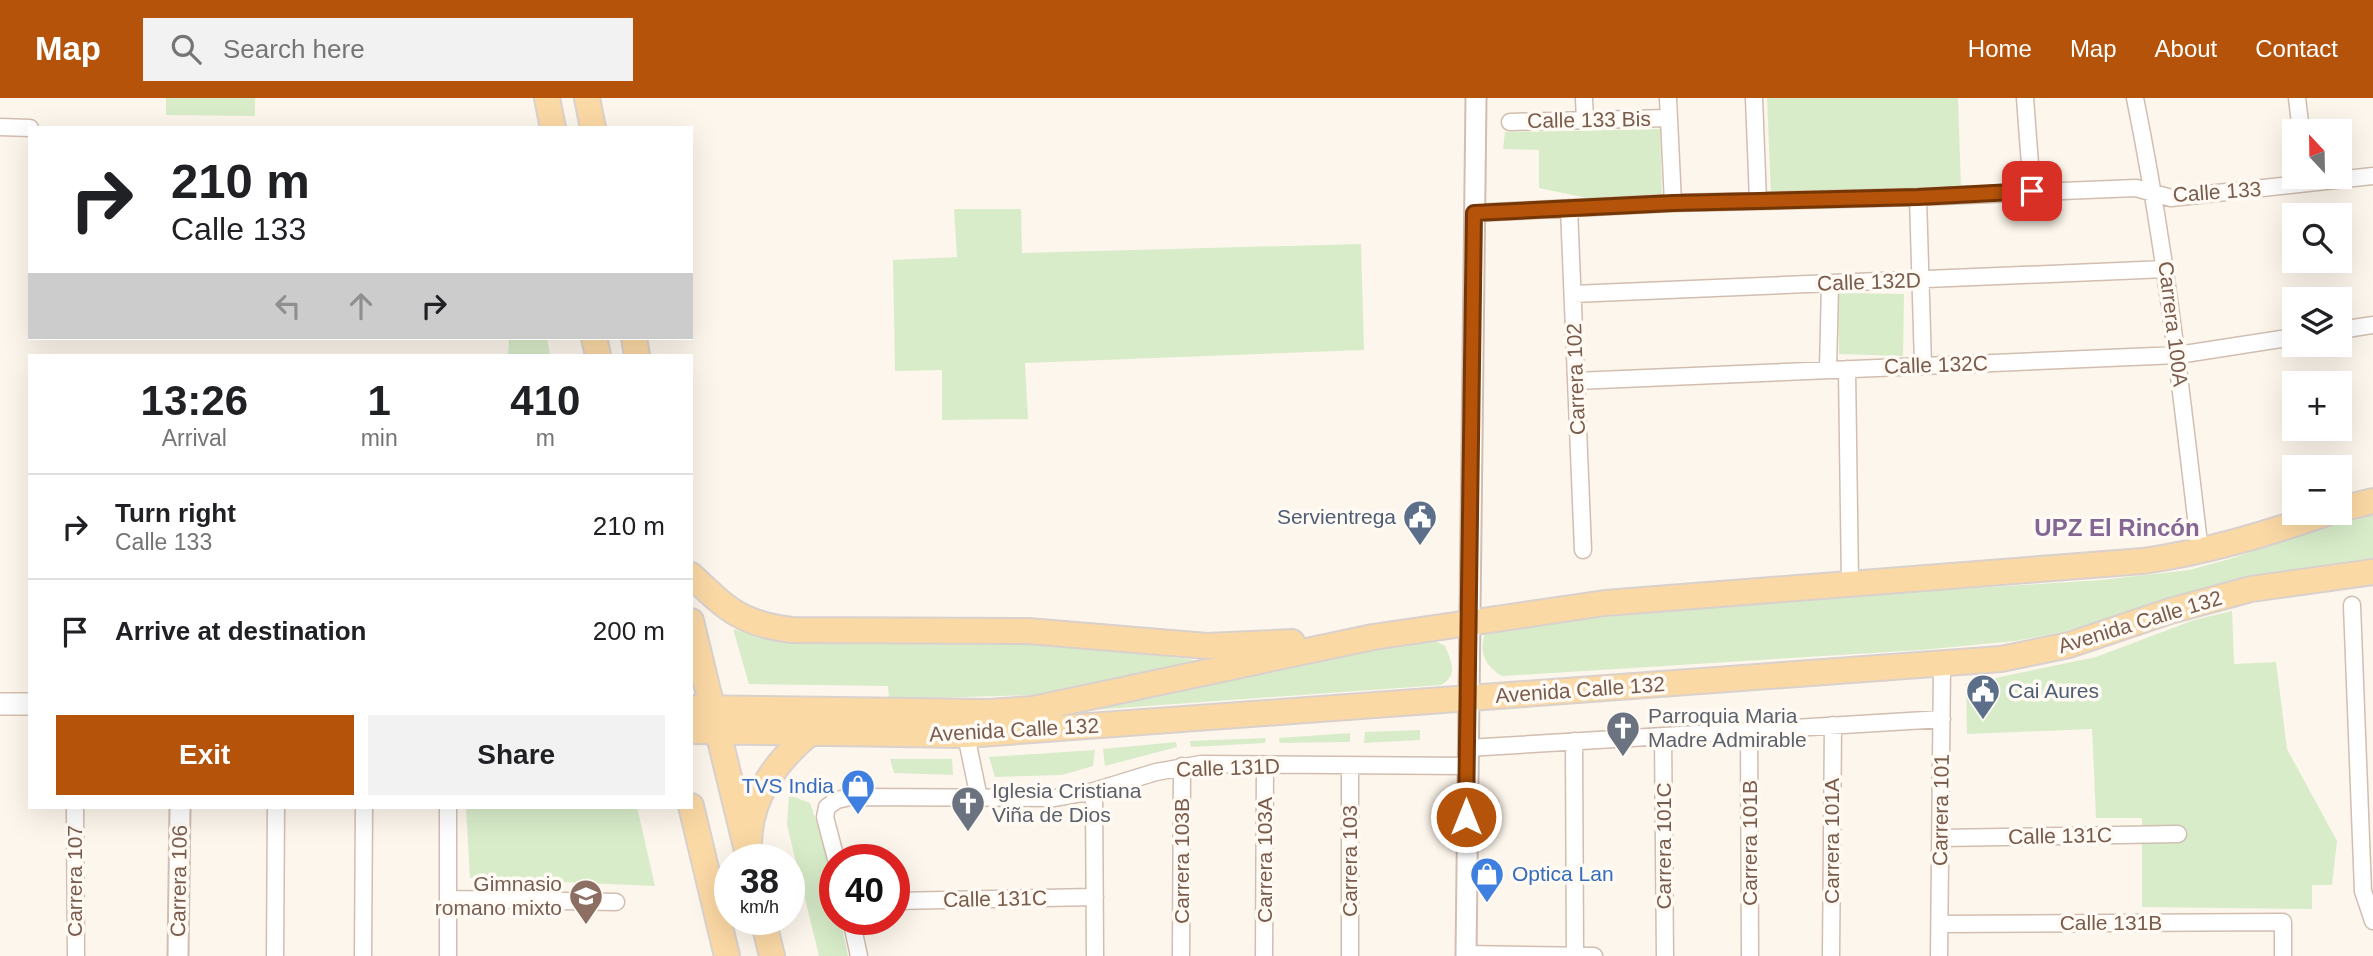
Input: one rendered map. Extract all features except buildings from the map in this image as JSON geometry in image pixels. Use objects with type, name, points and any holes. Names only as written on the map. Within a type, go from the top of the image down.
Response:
[{"type":"main road","points":[[547,98],[553,126]]},
{"type":"main road","points":[[587,98],[593,126]]},
{"type":"main road","points":[[2352,506],[2373,501]]},
{"type":"main road","name":"Avenida Calle 132","points":[[693,729],[708,716],[1032,709],[1373,637],[1468,622],[1621,601],[2098,566],[2200,552],[2292,525]]},
{"type":"main road","name":"Avenida Calle 132","points":[[708,716],[810,733],[966,735],[1942,665],[2001,659],[2069,645],[2170,611],[2251,589],[2373,572]]},
{"type":"main road","points":[[693,577],[736,615],[766,627],[792,630],[1028,631],[1207,646],[1373,637]]},
{"type":"main road","points":[[693,632],[708,716],[745,844]]},
{"type":"main road","points":[[0,704],[28,704]]},
{"type":"main road","points":[[750,844],[755,807],[765,784],[785,756],[810,733]]},
{"type":"main road","points":[[691,809],[727,956]]},
{"type":"main road","points":[[767,935],[772,956]]},
{"type":"street","points":[[1476,98],[1466,955],[1594,956]]},
{"type":"street","points":[[1584,98],[1585,120]]},
{"type":"street","points":[[1668,98],[1673,203]]},
{"type":"street","points":[[1754,98],[1758,201]]},
{"type":"street","points":[[2025,98],[2032,191]]},
{"type":"street","name":"Carrera 100A","points":[[2135,98],[2155,193],[2166,269],[2200,552]]},
{"type":"street","points":[[2297,98],[2300,119]]},
{"type":"street","name":"Calle 133 Bis","points":[[1510,122],[1668,118]]},
{"type":"street","points":[[0,127],[28,128]]},
{"type":"street","name":"Calle 133","points":[[2352,178],[2373,176]]},
{"type":"street","name":"Calle 133","points":[[1474,213],[1673,203],[2136,188],[2171,198],[2282,184]]},
{"type":"street","points":[[1918,197],[1923,365]]},
{"type":"street","name":"Carrera 102","points":[[1569,208],[1583,550]]},
{"type":"street","name":"Calle 132D","points":[[1573,294],[2166,269]]},
{"type":"street","points":[[1828,370],[1830,283]]},
{"type":"street","points":[[2352,328],[2373,325]]},
{"type":"street","name":"Calle 132C","points":[[1576,380],[2178,355],[2282,339]]},
{"type":"street","points":[[1847,369],[1850,583]]},
{"type":"street","points":[[2352,605],[2368,890],[2373,921]]},
{"type":"street","name":"Carrera 101","points":[[1939,956],[1942,665]]},
{"type":"street","name":"Calle 131D","points":[[832,844],[825,817],[827,807],[837,800],[850,797],[1055,798],[1094,791],[1182,766],[1349,766],[1467,757],[1574,741],[1942,719]]},
{"type":"street","name":"Carrera 101A","points":[[1832,956],[1833,725]]},
{"type":"street","name":"Carrera 101B","points":[[1749,731],[1750,956]]},
{"type":"street","points":[[966,735],[979,798]]},
{"type":"street","name":"Carrera 101C","points":[[1663,736],[1665,956]]},
{"type":"street","points":[[1574,741],[1575,956]]},
{"type":"street","name":"Carrera 103A","points":[[1264,956],[1265,765]]},
{"type":"street","name":"Carrera 103B","points":[[1181,956],[1182,766]]},
{"type":"street","name":"Carrera 103","points":[[1349,766],[1350,956]]},
{"type":"street","points":[[1094,791],[1095,956]]},
{"type":"street","name":"Carrera 107","points":[[75,809],[76,956]]},
{"type":"street","name":"Carrera 106","points":[[178,956],[180,809]]},
{"type":"street","points":[[275,956],[276,809]]},
{"type":"street","points":[[363,956],[364,809]]},
{"type":"street","points":[[448,809],[448,956]]},
{"type":"street","name":"Calle 131C","points":[[1941,838],[2178,834]]},
{"type":"street","name":"Calle 131C","points":[[910,901],[1095,897]]},
{"type":"street","points":[[449,899],[616,902]]},
{"type":"street","name":"Calle 131B","points":[[1940,924],[2283,922],[2283,956]]},
{"type":"street","points":[[854,935],[859,956]]},
{"type":"green space","points":[[166,98],[255,98],[255,116],[166,115]]},
{"type":"green space","points":[[1767,98],[1958,98],[1961,189],[1771,194]]},
{"type":"green space","points":[[1660,129],[1662,194],[1592,199],[1539,188],[1539,150],[1503,149],[1505,132]]},
{"type":"green space","points":[[954,209],[1021,209],[1022,253],[1361,244],[1364,350],[1025,363],[1028,419],[942,420],[942,370],[895,371],[893,260],[957,257]]},
{"type":"green space","points":[[1838,293],[1904,294],[1903,356],[1839,354]]},
{"type":"green space","points":[[509,340],[547,340],[550,354],[508,354]]},
{"type":"green space","points":[[2373,515],[2373,561],[2217,585],[2063,632],[2015,641],[1921,650],[1502,676],[1487,662],[1483,651],[1486,631],[1496,627],[1786,600],[2101,580],[2189,570],[2298,535],[2336,525],[2352,525],[2352,521]]},
{"type":"green space","points":[[2232,611],[2234,664],[2276,662],[2287,749],[2337,841],[2332,885],[2312,885],[2312,909],[2142,907],[2142,818],[2096,818],[2092,729],[1967,734],[1966,684],[2096,657],[2194,620]]},
{"type":"green space","points":[[733,629],[760,637],[821,640],[1078,645],[1203,661],[1090,688],[1038,695],[889,699],[888,686],[749,684]]},
{"type":"green space","points":[[1431,639],[1445,646],[1451,662],[1450,677],[1441,685],[1064,712],[1361,648]]},
{"type":"green space","points":[[1420,730],[1420,740],[1364,743],[1365,732]]},
{"type":"green space","points":[[1350,733],[1350,742],[1280,743],[1279,738]]},
{"type":"green space","points":[[1266,738],[1265,743],[1191,747],[1190,741]]},
{"type":"green space","points":[[1176,742],[1177,747],[1105,766],[1103,749]]},
{"type":"green space","points":[[1095,750],[1093,766],[1062,775],[995,777],[989,757]]},
{"type":"green space","points":[[890,759],[952,759],[953,775],[894,773]]},
{"type":"green space","points":[[789,795],[810,803],[823,844],[819,844],[819,935],[843,935],[848,956],[819,956],[805,899],[805,844],[792,844],[787,825]]},
{"type":"green space","points":[[466,809],[637,809],[655,886],[470,878]]},
{"type":"place","name":"Servientrega","points":[[1420,547]]},
{"type":"place","name":"Cai Aures","points":[[1983,721]]},
{"type":"place","name":"Parroquia Maria Madre Admirable","points":[[1623,758]]},
{"type":"place","name":"TVS India","points":[[858,816]]},
{"type":"place","name":"Iglesia Cristiana Viña de Dios","points":[[968,833]]},
{"type":"place","name":"Optica Lan","points":[[1487,904]]},
{"type":"place","name":"Gimnasio romano mixto","points":[[586,926]]},
{"type":"district","name":"UPZ El Rincón","points":[[2117,528]]},
{"type":"route","points":[[1466,817],[1474,213],[1673,203],[1918,197],[2032,191]]}]
